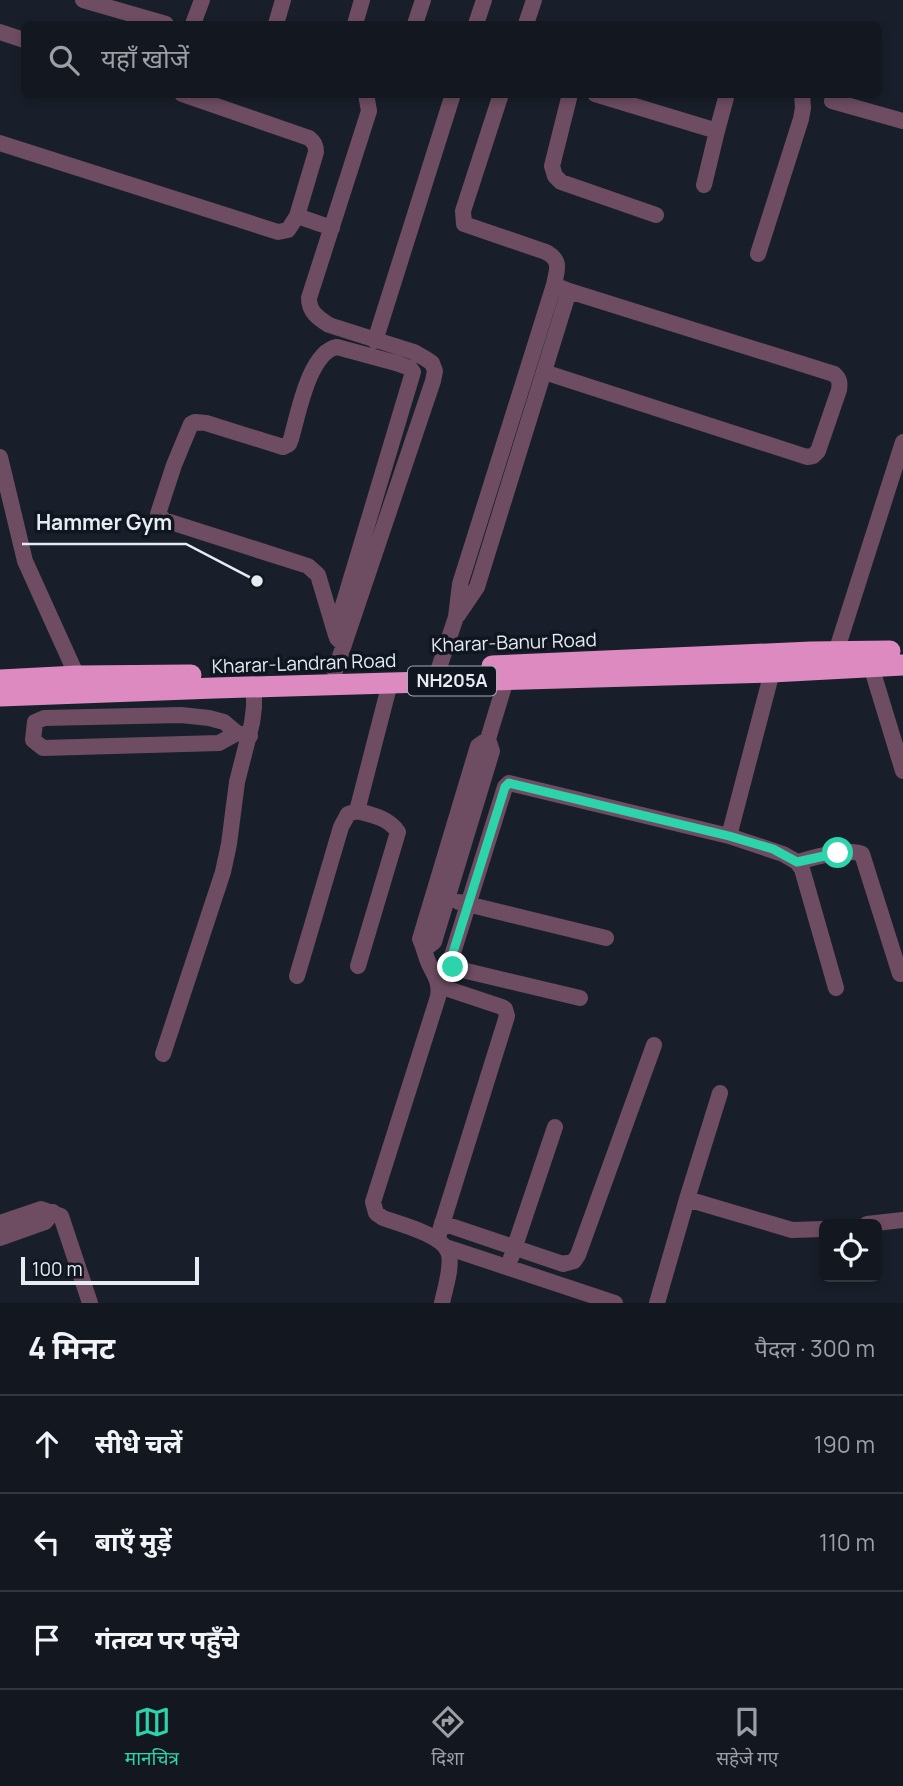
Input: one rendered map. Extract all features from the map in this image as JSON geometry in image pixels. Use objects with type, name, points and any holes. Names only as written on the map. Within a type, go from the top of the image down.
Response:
[{"type":"highway","name":"NH205A","points":[[871,659],[903,651]]},
{"type":"highway","name":"Kharar-Landran Road","points":[[0,696],[78,685],[254,687],[390,683],[415,676],[506,680],[772,673],[835,660],[871,659],[903,665]]},
{"type":"highway","name":"Kharar-Banur Road","points":[[0,680],[78,685],[335,671],[415,676],[439,668],[835,660]]},
{"type":"street","points":[[83,0],[156,21]]},
{"type":"street","points":[[194,21],[202,0]]},
{"type":"street","points":[[277,21],[283,0]]},
{"type":"street","points":[[356,21],[362,0]]},
{"type":"street","points":[[416,21],[423,0]]},
{"type":"street","points":[[477,21],[484,0]]},
{"type":"street","points":[[527,21],[534,0]]},
{"type":"street","points":[[0,32],[21,39]]},
{"type":"street","points":[[0,143],[278,232],[288,230],[297,216],[316,145],[309,138],[194,98]]},
{"type":"street","points":[[340,638],[435,371],[432,363],[414,352],[329,325],[317,318],[309,307],[309,298],[369,111],[367,98]]},
{"type":"street","points":[[375,341],[452,98]]},
{"type":"street","points":[[456,617],[477,587],[544,372],[562,288],[554,257],[464,224],[463,211],[500,98]]},
{"type":"street","points":[[569,98],[552,166],[555,176],[561,182],[656,215]]},
{"type":"street","points":[[608,98],[717,131]]},
{"type":"street","points":[[704,185],[726,98]]},
{"type":"street","points":[[758,254],[801,119],[802,98]]},
{"type":"street","points":[[832,100],[903,121]]},
{"type":"street","points":[[297,216],[332,228]]},
{"type":"street","points":[[544,372],[807,457],[818,451],[839,390],[840,383],[834,374],[562,288]]},
{"type":"street","points":[[439,668],[456,617],[460,584],[562,288]]},
{"type":"street","points":[[335,671],[340,638],[413,374],[412,370],[403,365],[337,347],[324,353],[314,369],[306,386],[291,439],[286,446],[206,423],[191,424],[158,514],[164,520],[308,566],[318,575],[340,638]]},
{"type":"street","points":[[835,660],[903,442]]},
{"type":"street","points":[[0,457],[25,561],[78,685]]},
{"type":"street","points":[[871,659],[903,771]]},
{"type":"street","points":[[729,836],[772,673]]},
{"type":"street","points":[[425,949],[434,942],[447,899],[477,774],[478,747],[488,739],[506,680]]},
{"type":"street","points":[[357,811],[390,683]]},
{"type":"street","points":[[163,1054],[223,872],[244,735],[254,707],[254,687]]},
{"type":"street","points":[[181,715],[224,722],[244,735],[219,743],[43,748],[33,740],[33,729],[34,722],[44,718],[181,715]]},
{"type":"street","points":[[477,774],[729,836],[773,849],[797,862],[802,869],[836,988]]},
{"type":"street","points":[[477,774],[420,939],[436,976],[438,997],[373,1202],[376,1213],[383,1218],[442,1236],[508,1266],[615,1303]]},
{"type":"street","points":[[509,783],[505,787],[451,964],[453,967],[580,998]]},
{"type":"street","points":[[297,976],[341,827],[348,814],[357,811],[386,820],[398,832],[358,966]]},
{"type":"street","points":[[797,862],[846,852],[862,853],[900,974]]},
{"type":"street","points":[[447,899],[606,938]]},
{"type":"street","points":[[439,986],[502,1007],[507,1016],[442,1236],[449,1255],[442,1303]]},
{"type":"street","points":[[442,1236],[514,1247],[563,1264],[574,1261],[654,1045]]},
{"type":"street","points":[[657,1303],[720,1093]]},
{"type":"street","points":[[508,1266],[555,1127]]},
{"type":"street","points":[[687,1199],[792,1230],[819,1229]]},
{"type":"street","points":[[0,1223],[41,1209],[61,1216],[90,1303]]},
{"type":"street","points":[[0,1238],[45,1222],[53,1212]]},
{"type":"street","points":[[882,1222],[903,1220]]},
{"type":"place","name":"Hammer Gym","points":[[257,581]]},
{"type":"route","points":[[453,967],[451,959],[505,787],[509,783],[729,836],[773,849],[797,862],[838,853]]}]
